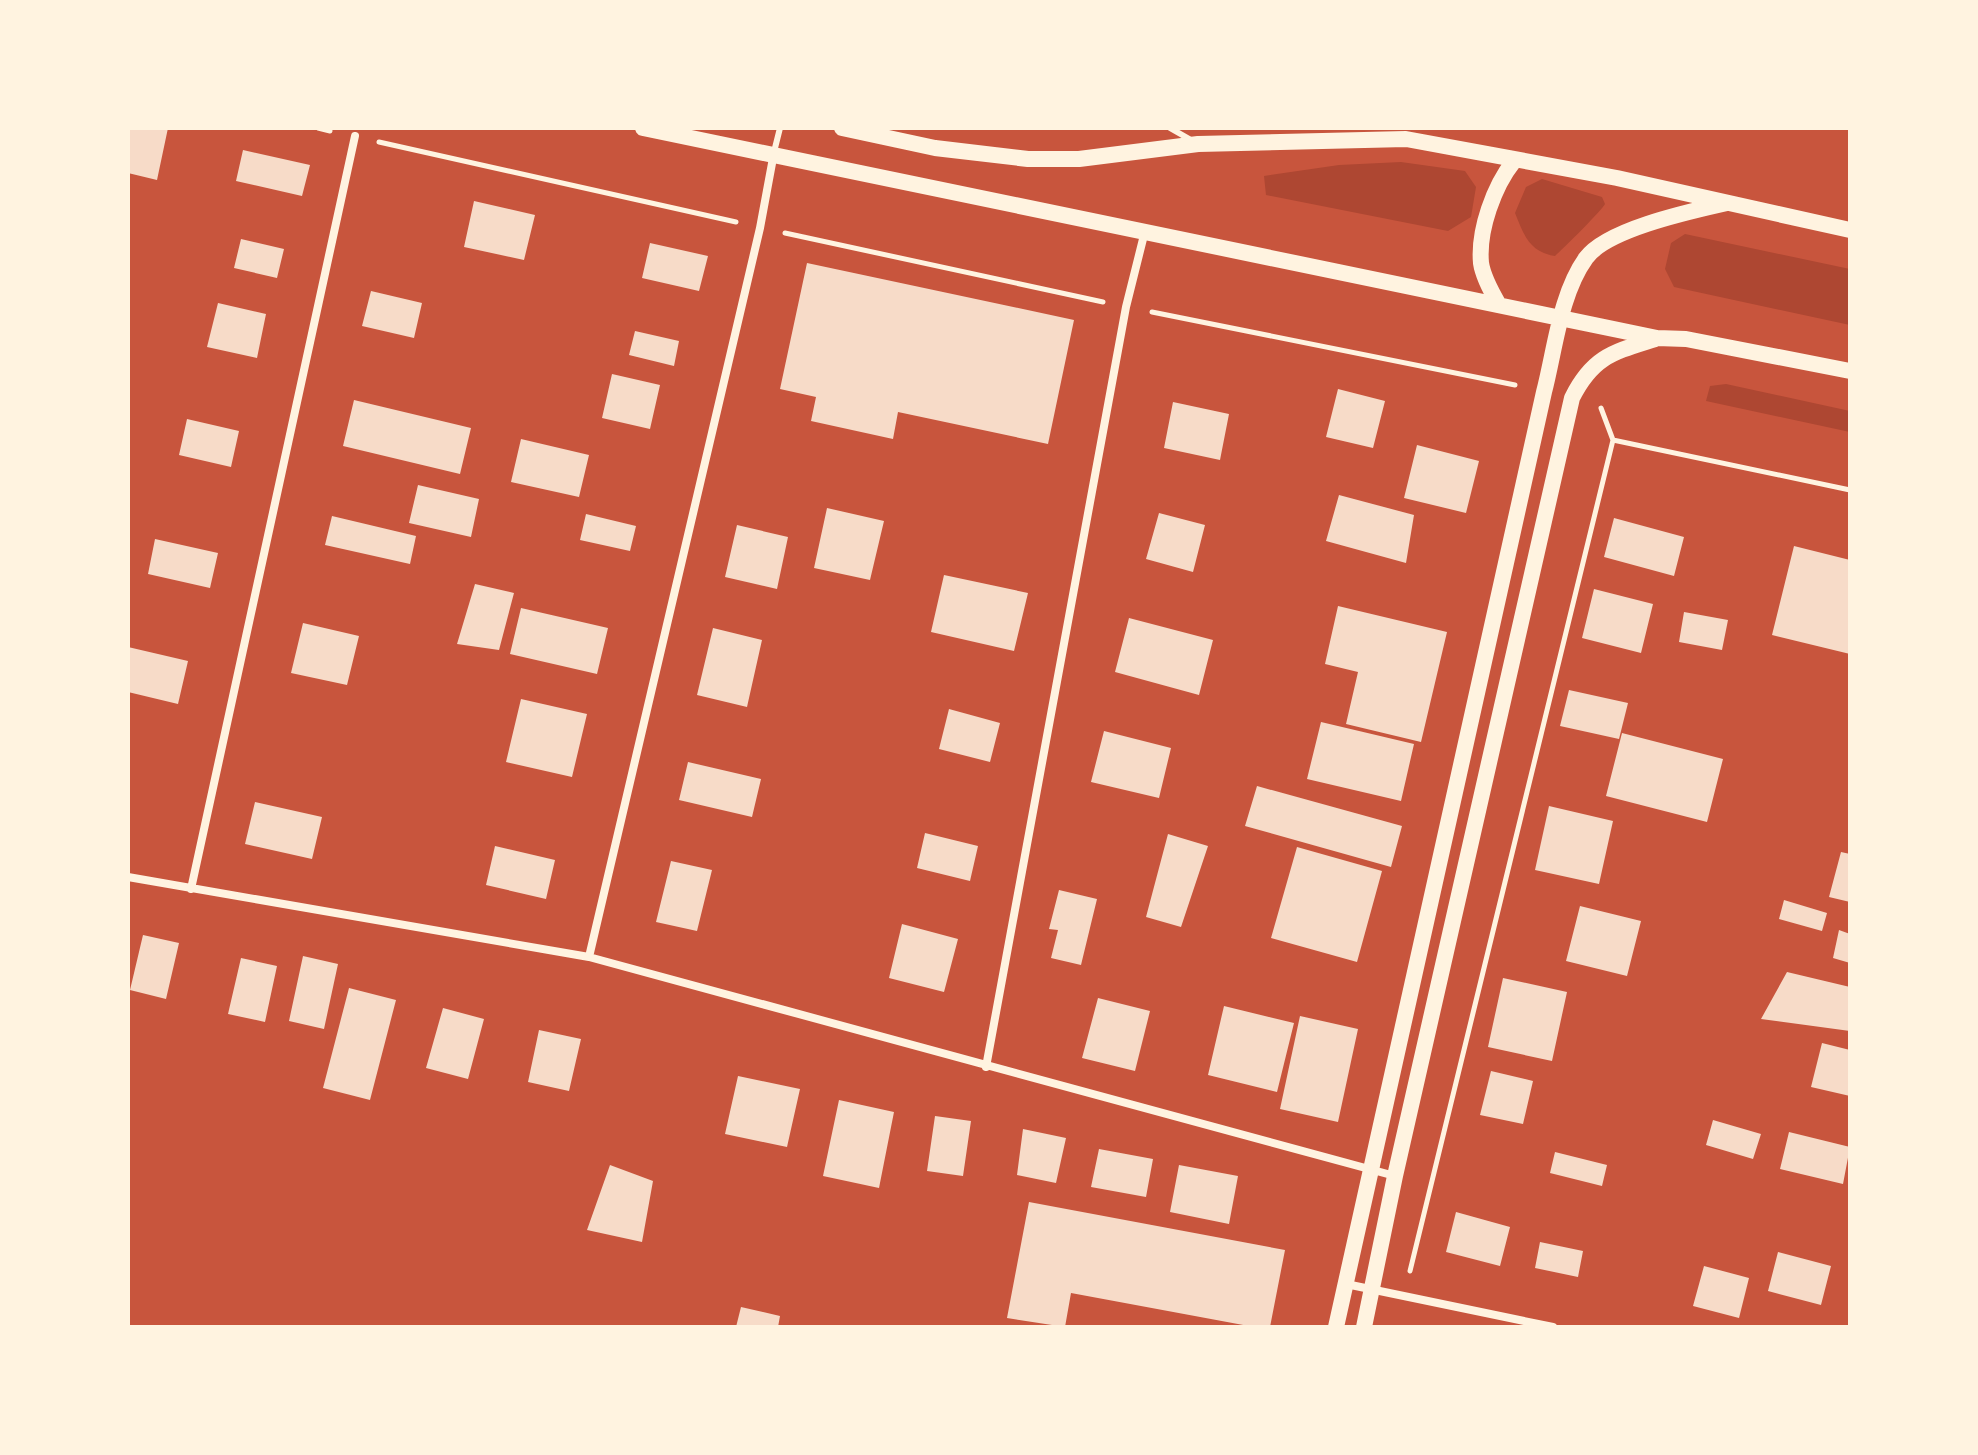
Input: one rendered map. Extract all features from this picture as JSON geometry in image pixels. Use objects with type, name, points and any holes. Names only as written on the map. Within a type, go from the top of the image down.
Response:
[{"type":"main road","points":[[643,128],[773,158],[1146,230],[1657,338],[1686,339],[1850,371]]},
{"type":"main road","points":[[845,129],[935,148],[1028,159],[1079,159],[1198,144],[1406,139],[1617,178],[1850,230]]},
{"type":"main road","points":[[1499,305],[1481,264],[1486,226],[1500,179],[1514,161]]},
{"type":"main road","points":[[1336,1327],[1544,392],[1562,318],[1576,277],[1588,256],[1607,240],[1668,217],[1727,203]]},
{"type":"main road","points":[[1364,1327],[1395,1176],[1572,398],[1581,379],[1607,354],[1657,338]]},
{"type":"street","points":[[191,889],[355,136]]},
{"type":"street","points":[[589,957],[760,228],[773,158]]},
{"type":"street","points":[[986,1067],[1126,307],[1146,230]]},
{"type":"street","points":[[128,877],[589,957],[1395,1176]]},
{"type":"street","points":[[1346,1284],[1553,1327]]},
{"type":"lane","points":[[773,158],[780,128]]},
{"type":"lane","points":[[1170,128],[1198,144]]},
{"type":"path","points":[[318,128],[1126,307],[1544,392]]},
{"type":"path","points":[[1404,1296],[1613,440],[1599,405],[1572,398]]},
{"type":"path","points":[[1613,440],[1850,490]]},
{"type":"shaded area","points":[[1401,162],[1465,171],[1476,187],[1471,217],[1448,231],[1266,195],[1264,176],[1339,165]]},
{"type":"shaded area","points":[[1542,179],[1602,197],[1605,204],[1555,256],[1533,246],[1515,213],[1526,187]]},
{"type":"shaded area","points":[[1685,234],[1850,269],[1850,325],[1674,287],[1665,269],[1671,243]]},
{"type":"shaded area","points":[[1726,384],[1850,411],[1850,432],[1706,401],[1710,386]]},
{"type":"building","points":[[128,128],[168,128],[157,180],[128,173]]},
{"type":"building","points":[[243,150],[310,165],[302,196],[236,181]]},
{"type":"building","points":[[474,201],[535,215],[524,260],[464,247]]},
{"type":"building","points":[[241,239],[284,249],[277,278],[234,268]]},
{"type":"building","points":[[650,243],[708,256],[699,291],[642,278]]},
{"type":"building","points":[[807,263],[1074,320],[1048,444],[898,412],[893,439],[811,421],[816,397],[780,389]]},
{"type":"building","points":[[371,291],[422,303],[414,338],[362,326]]},
{"type":"building","points":[[218,303],[266,314],[257,358],[207,347]]},
{"type":"building","points":[[635,331],[679,341],[674,366],[629,355]]},
{"type":"building","points":[[612,374],[660,385],[650,429],[602,418]]},
{"type":"building","points":[[1338,389],[1385,401],[1373,448],[1326,437]]},
{"type":"building","points":[[354,400],[471,428],[460,474],[343,446]]},
{"type":"building","points":[[1173,402],[1229,414],[1220,460],[1164,448]]},
{"type":"building","points":[[187,419],[239,431],[231,467],[179,455]]},
{"type":"building","points":[[521,439],[589,455],[579,497],[511,482]]},
{"type":"building","points":[[1417,445],[1479,461],[1466,513],[1404,498]]},
{"type":"building","points":[[418,485],[479,499],[471,537],[409,523]]},
{"type":"building","points":[[1339,495],[1414,515],[1406,563],[1326,541]]},
{"type":"building","points":[[827,508],[884,521],[870,580],[814,568]]},
{"type":"building","points":[[1159,513],[1205,525],[1193,572],[1146,559]]},
{"type":"building","points":[[586,514],[636,526],[630,551],[580,540]]},
{"type":"building","points":[[332,516],[416,536],[410,564],[325,545]]},
{"type":"building","points":[[1614,518],[1684,537],[1674,576],[1604,557]]},
{"type":"building","points":[[737,525],[788,537],[777,589],[725,577]]},
{"type":"building","points":[[155,539],[218,553],[210,588],[148,574]]},
{"type":"building","points":[[1794,546],[1850,560],[1850,654],[1772,635]]},
{"type":"building","points":[[944,575],[1028,593],[1014,651],[931,632]]},
{"type":"building","points":[[475,584],[514,593],[499,650],[457,644]]},
{"type":"building","points":[[1594,589],[1653,604],[1641,653],[1582,638]]},
{"type":"building","points":[[1338,606],[1447,632],[1421,742],[1346,724],[1358,672],[1325,664]]},
{"type":"building","points":[[521,608],[608,628],[597,674],[510,654]]},
{"type":"building","points":[[1684,612],[1728,620],[1722,650],[1679,642]]},
{"type":"building","points":[[1129,618],[1213,640],[1199,695],[1115,672]]},
{"type":"building","points":[[303,623],[359,636],[347,685],[291,673]]},
{"type":"building","points":[[713,628],[762,640],[747,707],[697,695]]},
{"type":"building","points":[[128,647],[188,661],[178,704],[128,692]]},
{"type":"building","points":[[1569,690],[1628,703],[1619,739],[1560,726]]},
{"type":"building","points":[[521,699],[587,714],[572,777],[506,762]]},
{"type":"building","points":[[949,709],[1000,723],[990,762],[939,749]]},
{"type":"building","points":[[1321,722],[1414,744],[1401,801],[1307,779]]},
{"type":"building","points":[[1104,731],[1171,748],[1159,798],[1091,782]]},
{"type":"building","points":[[1622,733],[1723,759],[1707,822],[1606,796]]},
{"type":"building","points":[[688,762],[761,779],[752,817],[679,800]]},
{"type":"building","points":[[1257,786],[1402,826],[1391,867],[1245,826]]},
{"type":"building","points":[[255,802],[322,817],[312,859],[245,844]]},
{"type":"building","points":[[1549,806],[1613,821],[1599,884],[1535,870]]},
{"type":"building","points":[[925,833],[978,846],[970,881],[917,868]]},
{"type":"building","points":[[1168,834],[1208,846],[1181,927],[1146,917]]},
{"type":"building","points":[[495,846],[555,860],[546,899],[486,885]]},
{"type":"building","points":[[1297,847],[1382,871],[1357,962],[1271,938]]},
{"type":"building","points":[[1841,852],[1850,854],[1850,902],[1829,897]]},
{"type":"building","points":[[671,861],[712,870],[697,931],[656,922]]},
{"type":"building","points":[[1059,890],[1097,899],[1081,965],[1051,958],[1058,930],[1049,929]]},
{"type":"building","points":[[1784,900],[1827,913],[1822,931],[1779,919]]},
{"type":"building","points":[[1580,906],[1641,921],[1627,976],[1566,961]]},
{"type":"building","points":[[902,924],[958,939],[944,992],[889,978]]},
{"type":"building","points":[[1839,930],[1850,934],[1850,963],[1833,958]]},
{"type":"building","points":[[143,935],[179,943],[166,999],[130,990]]},
{"type":"building","points":[[303,956],[338,964],[324,1029],[289,1021]]},
{"type":"building","points":[[241,958],[277,966],[265,1022],[228,1014]]},
{"type":"building","points":[[1787,972],[1850,987],[1850,1031],[1761,1019]]},
{"type":"building","points":[[1503,978],[1567,992],[1552,1061],[1488,1047]]},
{"type":"building","points":[[349,988],[396,1000],[370,1100],[323,1088]]},
{"type":"building","points":[[1098,998],[1150,1011],[1135,1071],[1082,1058]]},
{"type":"building","points":[[1224,1006],[1294,1023],[1277,1092],[1208,1075]]},
{"type":"building","points":[[443,1008],[484,1019],[468,1079],[426,1068]]},
{"type":"building","points":[[1300,1016],[1358,1029],[1338,1122],[1280,1109]]},
{"type":"building","points":[[539,1030],[581,1039],[569,1091],[528,1082]]},
{"type":"building","points":[[1822,1043],[1850,1050],[1850,1096],[1811,1087]]},
{"type":"building","points":[[1491,1071],[1533,1081],[1523,1124],[1480,1115]]},
{"type":"building","points":[[738,1076],[800,1089],[787,1147],[725,1134]]},
{"type":"building","points":[[839,1100],[894,1112],[879,1188],[823,1176]]},
{"type":"building","points":[[935,1116],[971,1121],[963,1176],[927,1171]]},
{"type":"building","points":[[1713,1120],[1761,1134],[1753,1159],[1706,1145]]},
{"type":"building","points":[[1023,1129],[1066,1138],[1056,1183],[1017,1175]]},
{"type":"building","points":[[1789,1132],[1850,1147],[1843,1184],[1780,1169]]},
{"type":"building","points":[[1099,1149],[1153,1159],[1146,1197],[1091,1187]]},
{"type":"building","points":[[1555,1152],[1607,1165],[1602,1186],[1550,1173]]},
{"type":"building","points":[[610,1165],[653,1181],[642,1242],[587,1230]]},
{"type":"building","points":[[1179,1165],[1238,1176],[1229,1224],[1170,1212]]},
{"type":"building","points":[[1029,1202],[1285,1250],[1270,1327],[1254,1327],[1071,1293],[1065,1327],[1007,1318]]},
{"type":"building","points":[[1456,1212],[1510,1227],[1500,1266],[1446,1252]]},
{"type":"building","points":[[1540,1242],[1583,1251],[1578,1277],[1535,1268]]},
{"type":"building","points":[[1778,1252],[1831,1266],[1821,1305],[1768,1291]]},
{"type":"building","points":[[1704,1266],[1749,1278],[1739,1318],[1693,1306]]},
{"type":"building","points":[[741,1307],[780,1316],[778,1327],[736,1327]]}]
